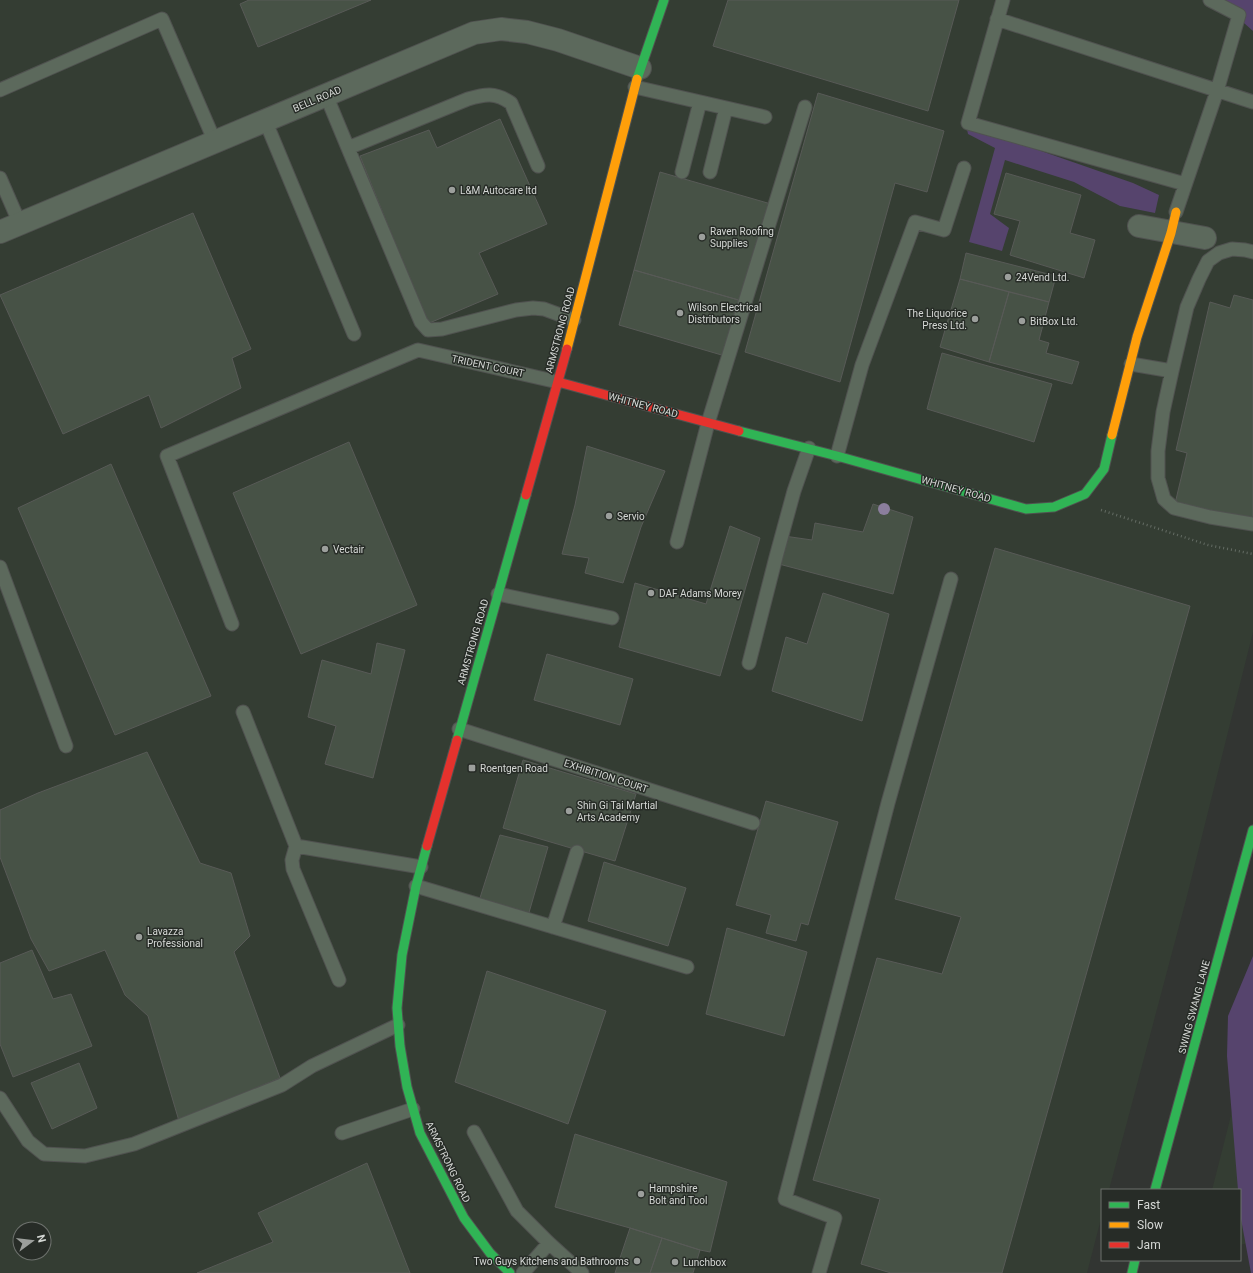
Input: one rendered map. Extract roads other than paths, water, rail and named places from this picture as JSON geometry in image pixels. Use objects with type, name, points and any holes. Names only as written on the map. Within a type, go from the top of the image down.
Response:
[{"type":"street","name":"ARMSTRONG ROAD","points":[[510,1273],[490,1253],[464,1218],[420,1133],[407,1087],[400,1046],[397,1008],[402,955],[421,867],[558,382],[638,78],[664,0]]},
{"type":"street","name":"BELL ROAD","points":[[0,232],[474,33],[501,29],[542,35],[638,78]]},
{"type":"street","name":"WHITNEY ROAD","points":[[558,382],[708,423],[809,448],[1026,509],[1054,506],[1085,494],[1104,469],[1137,337],[1173,222]]},
{"type":"street","points":[[1139,226],[1173,222],[1205,238]]},
{"type":"street","name":"SWING SWANG LANE","points":[[1155,1189],[1253,830]]},
{"type":"street","points":[[1132,1273],[1135,1261]]},
{"type":"lane","points":[[1003,0],[968,124],[1185,184]]},
{"type":"lane","points":[[1173,222],[1217,91],[1239,15],[1210,0]]},
{"type":"lane","points":[[0,90],[162,19],[215,142]]},
{"type":"lane","points":[[997,19],[1253,102]]},
{"type":"lane","points":[[638,78],[700,102],[765,117]]},
{"type":"lane","points":[[326,95],[421,322],[428,330],[442,329],[516,310],[533,308],[544,309],[574,320]]},
{"type":"lane","points":[[348,148],[468,99],[482,95],[493,95],[503,97],[511,103],[538,166]]},
{"type":"lane","points":[[682,172],[700,102]]},
{"type":"lane","points":[[677,542],[703,447],[708,423],[805,107]]},
{"type":"lane","points":[[710,172],[726,108]]},
{"type":"lane","points":[[265,120],[354,334]]},
{"type":"lane","points":[[837,456],[862,365],[915,222],[944,230],[964,168]]},
{"type":"lane","points":[[0,178],[20,224]]},
{"type":"lane","points":[[1253,252],[1232,249],[1219,253],[1208,261],[1199,279],[1187,307],[1163,412],[1158,450],[1158,478],[1164,498],[1174,508],[1210,517],[1253,524]]},
{"type":"lane","name":"TRIDENT COURT","points":[[232,624],[167,456],[418,350],[558,382]]},
{"type":"lane","points":[[1131,364],[1172,371]]},
{"type":"lane","points":[[749,663],[792,499],[809,448]]},
{"type":"lane","points":[[0,567],[66,746]]},
{"type":"lane","points":[[819,1273],[835,1218],[785,1199],[888,803],[951,579]]},
{"type":"lane","points":[[498,594],[612,618]]},
{"type":"lane","points":[[243,712],[296,846],[292,860],[294,869],[339,980]]},
{"type":"lane","name":"EXHIBITION COURT","points":[[459,729],[753,824]]},
{"type":"lane","points":[[296,846],[421,867]]},
{"type":"lane","points":[[553,927],[577,852]]},
{"type":"lane","points":[[416,886],[687,967]]},
{"type":"lane","points":[[0,1098],[28,1141],[44,1154],[85,1156],[134,1144],[282,1085],[312,1066],[398,1025]]},
{"type":"lane","points":[[342,1133],[413,1109]]},
{"type":"lane","points":[[474,1132],[517,1211],[582,1273]]},
{"type":"lane","points":[[524,1273],[549,1243]]},
{"type":"place","name":"L&M Autocare ltd","points":[[452,190]]},
{"type":"place","name":"Raven Roofing Supplies","points":[[702,237]]},
{"type":"place","name":"24Vend Ltd.","points":[[1008,277]]},
{"type":"place","name":"Wilson Electrical Distributors","points":[[680,313]]},
{"type":"place","name":"The Liquorice Press Ltd.","points":[[975,319]]},
{"type":"place","name":"BitBox Ltd.","points":[[1022,321]]},
{"type":"place","name":"Servio","points":[[609,516]]},
{"type":"place","name":"Vectair","points":[[325,549]]},
{"type":"place","name":"DAF Adams Morey","points":[[651,593]]},
{"type":"place","name":"Roentgen Road","points":[[472,768]]},
{"type":"place","name":"Shin Gi Tai Martial Arts Academy","points":[[569,811]]},
{"type":"place","name":"Lavazza Professional","points":[[139,937]]},
{"type":"place","name":"Hampshire Bolt and Tool","points":[[641,1194]]},
{"type":"place","name":"Two Guys Kitchens and Bathrooms","points":[[637,1261]]},
{"type":"place","name":"Lunchbox","points":[[675,1262]]}]
